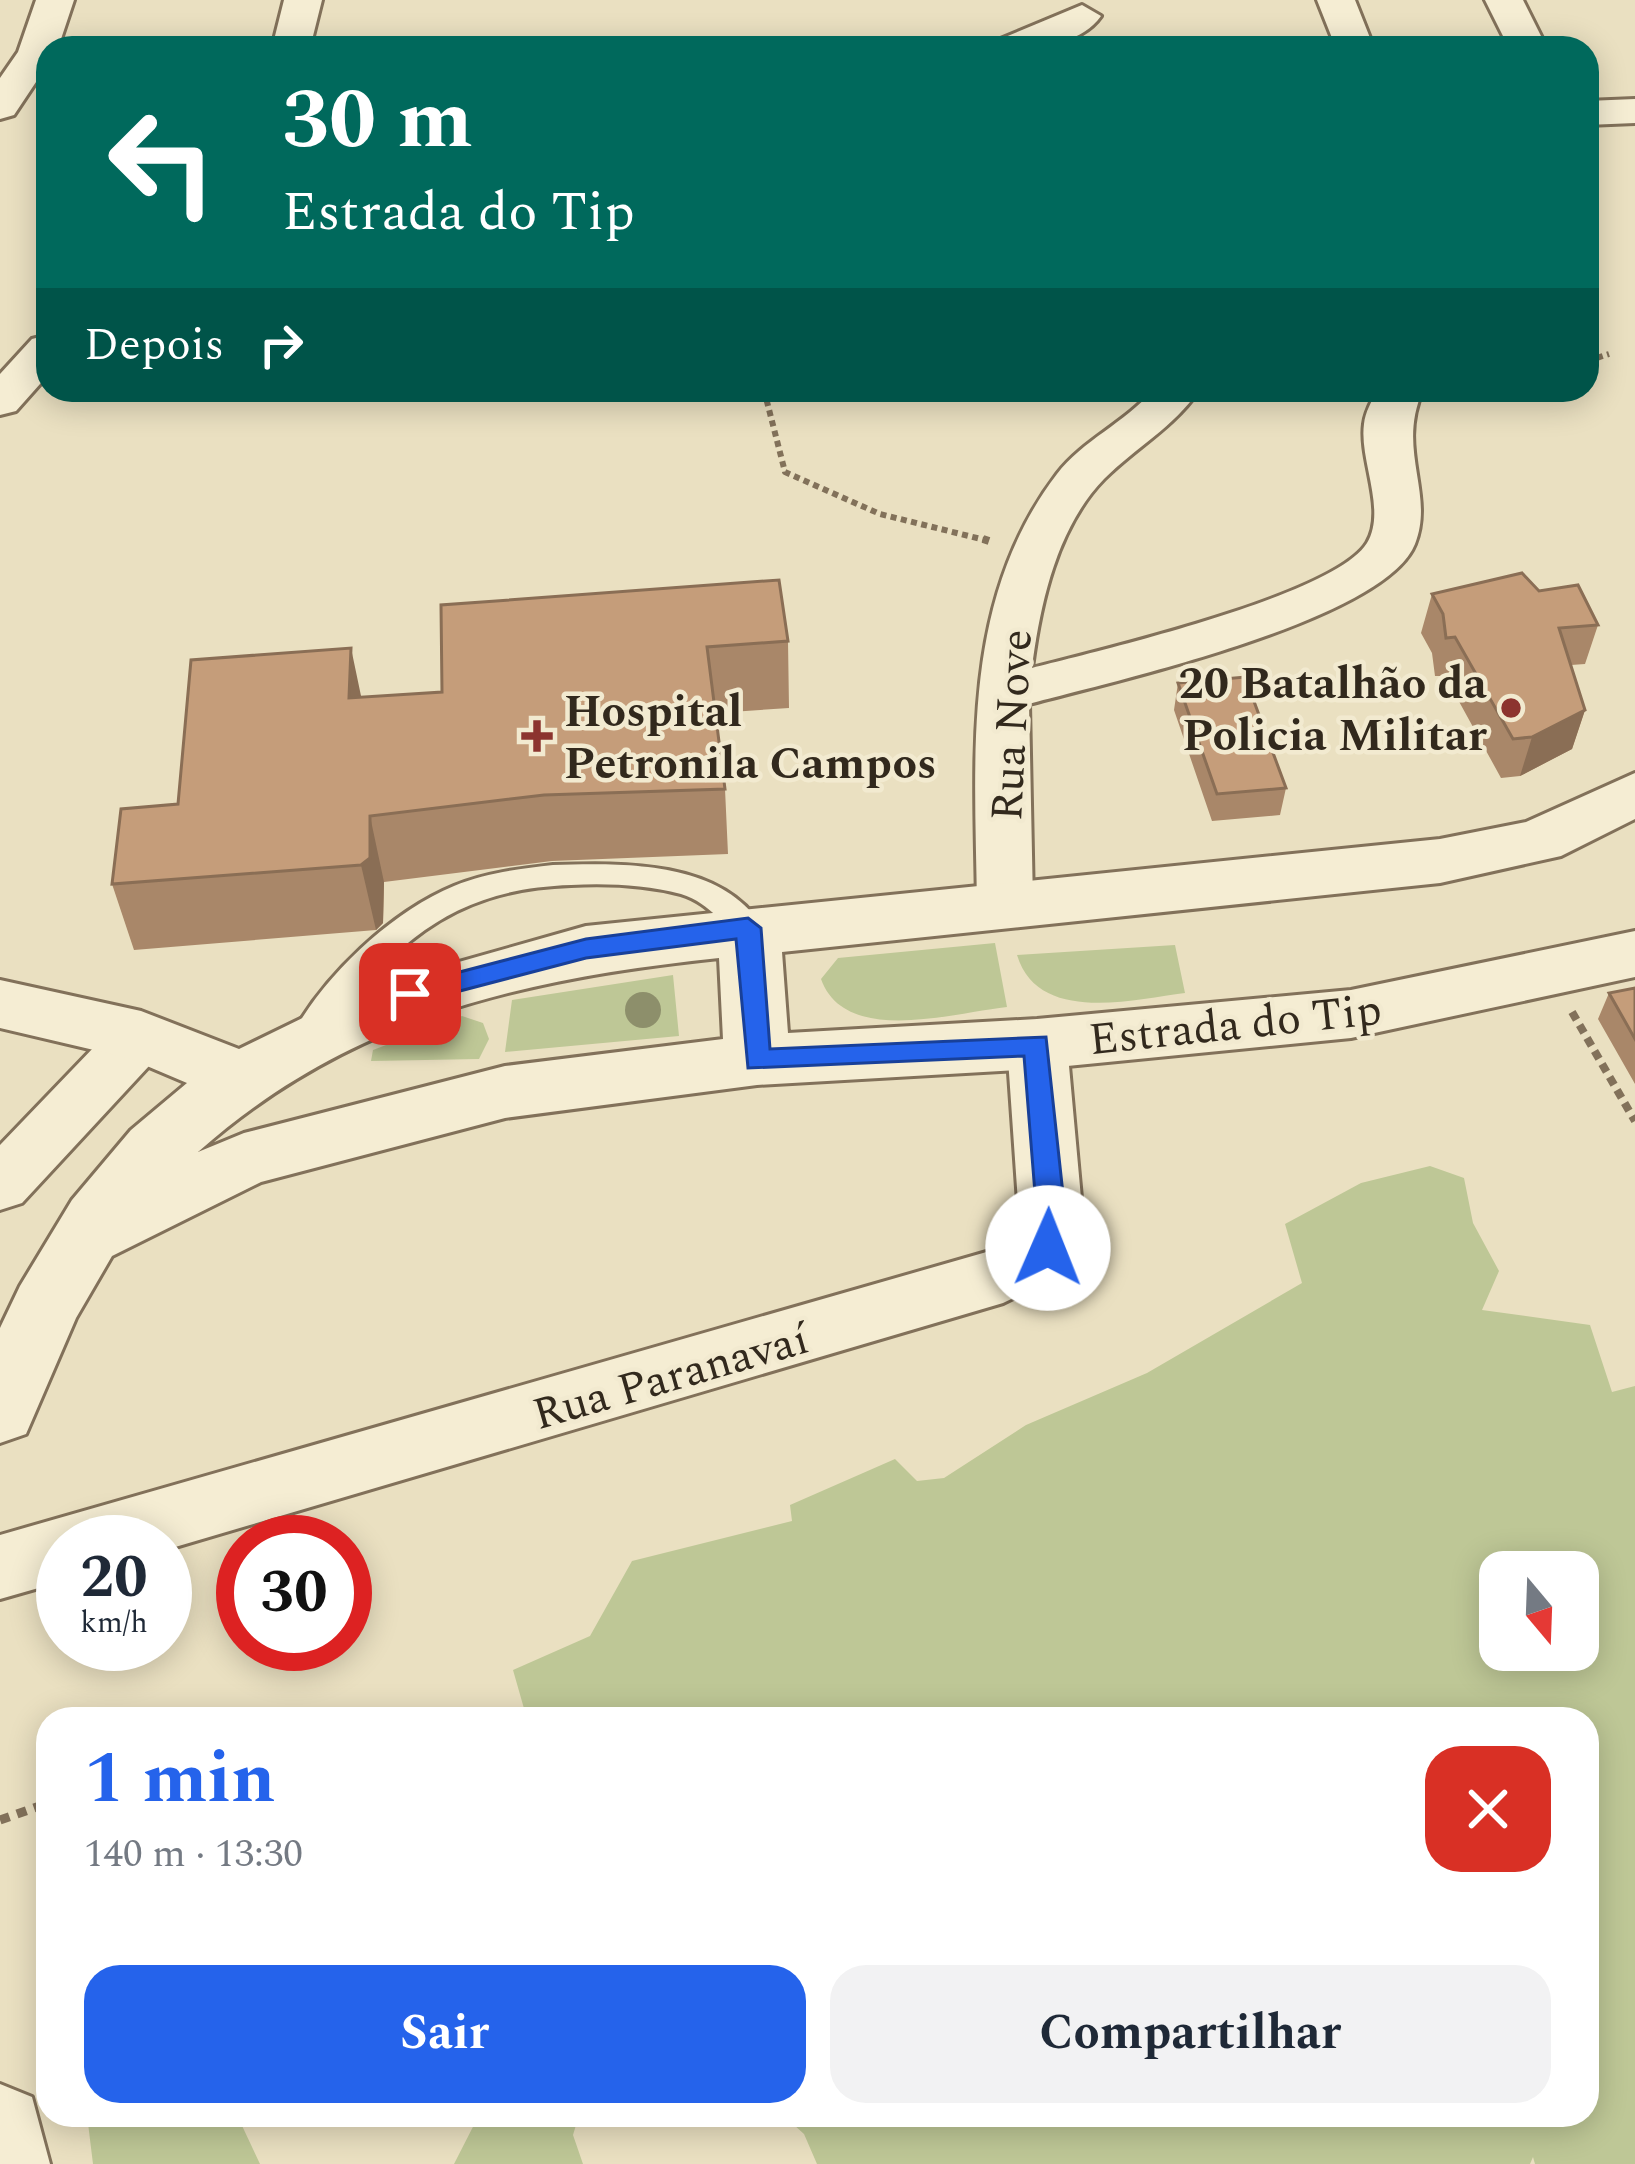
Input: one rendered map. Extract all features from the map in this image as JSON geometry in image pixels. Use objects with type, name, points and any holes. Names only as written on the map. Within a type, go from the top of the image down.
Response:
[{"type":"street","points":[[43,36],[56,0]]},
{"type":"street","points":[[294,36],[303,0]]},
{"type":"street","points":[[1336,0],[1350,36]]},
{"type":"street","points":[[1504,0],[1522,36]]},
{"type":"street","points":[[1044,36],[1084,21]]},
{"type":"street","points":[[0,107],[36,53]]},
{"type":"street","points":[[1599,112],[1635,111]]},
{"type":"street","points":[[0,401],[36,361]]},
{"type":"street","name":"Rua Nove","points":[[1005,904],[1001,694],[1008,634],[1030,553],[1077,479],[1157,402]]},
{"type":"street","points":[[1001,694],[1209,634],[1358,576],[1388,552],[1395,516],[1387,423],[1395,402]]},
{"type":"street","points":[[0,1411],[31,1332],[113,1192],[129,1174],[162,1140],[240,1077],[306,1037],[376,1005],[478,973],[586,949],[748,928],[1439,861],[1540,841],[1635,794]]},
{"type":"street","points":[[748,928],[757,1060]]},
{"type":"street","name":"Estrada do Tip","points":[[90,1236],[244,1160],[505,1091],[757,1060],[1036,1045],[1352,1015],[1635,954]]},
{"type":"street","points":[[0,1004],[141,1036],[240,1077]]},
{"type":"street","points":[[0,1185],[141,1036]]},
{"type":"street","name":"Rua Paranavaí","points":[[182,1515],[750,1353],[1003,1276],[1032,1262],[1048,1248],[1052,1231],[1036,1045]]},
{"type":"street","points":[[0,1567],[36,1557]]},
{"type":"street","points":[[0,2129],[5,2164]]},
{"type":"lane","points":[[306,1037],[351,978],[402,932],[463,894],[504,882],[592,875],[679,882],[719,898],[748,928]]},
{"type":"path","points":[[1599,357],[1609,354]]},
{"type":"path","points":[[767,402],[784,472],[880,514],[1030,553]]},
{"type":"path","points":[[1551,974],[1635,1121]]},
{"type":"path","points":[[0,1820],[36,1807]]},
{"type":"green space","points":[[995,943],[1007,1007],[930,1018],[876,1019],[834,1000],[821,979],[838,958]]},
{"type":"green space","points":[[1175,945],[1185,993],[1114,1002],[1065,999],[1045,991],[1028,977],[1017,955]]},
{"type":"green space","points":[[673,975],[679,1036],[505,1052],[512,1000]]},
{"type":"green space","points":[[462,1016],[483,1023],[489,1039],[479,1059],[371,1061],[373,1050]]},
{"type":"green space","points":[[1430,1166],[1464,1178],[1473,1223],[1499,1271],[1482,1310],[1590,1325],[1612,1392],[1635,1386],[1635,2164],[1535,2164],[1533,2157],[1530,2164],[817,2164],[796,2127],[1599,2127],[1599,1707],[524,1707],[513,1670],[590,1636],[632,1561],[792,1521],[790,1505],[895,1459],[917,1481],[944,1478],[1026,1425],[1147,1373],[1302,1283],[1285,1224],[1361,1183]]},
{"type":"green space","points":[[88,2127],[243,2127],[260,2164],[93,2164]]},
{"type":"green space","points":[[473,2127],[575,2127],[573,2135],[583,2164],[454,2164]]},
{"type":"building","points":[[1522,573],[1539,591],[1578,585],[1598,625],[1559,628],[1585,710],[1532,737],[1513,739],[1455,637],[1446,638],[1443,614],[1432,594]]},
{"type":"building","points":[[779,580],[788,641],[707,647],[725,789],[544,795],[370,816],[370,858],[361,865],[112,884],[121,809],[178,804],[191,660],[351,648],[349,698],[442,692],[441,605]]},
{"type":"building","points":[[1245,677],[1286,788],[1217,794],[1178,683]]},
{"type":"building","points":[[1635,988],[1635,1039],[1609,993]]},
{"type":"place","name":"20 Batalhão da Policia Militar","points":[[1511,708]]},
{"type":"place","name":"Hospital Petronila Campos","points":[[537,736]]},
{"type":"route","points":[[410,994],[586,949],[748,928],[757,1060],[1036,1045],[1052,1231],[1048,1248]]}]
